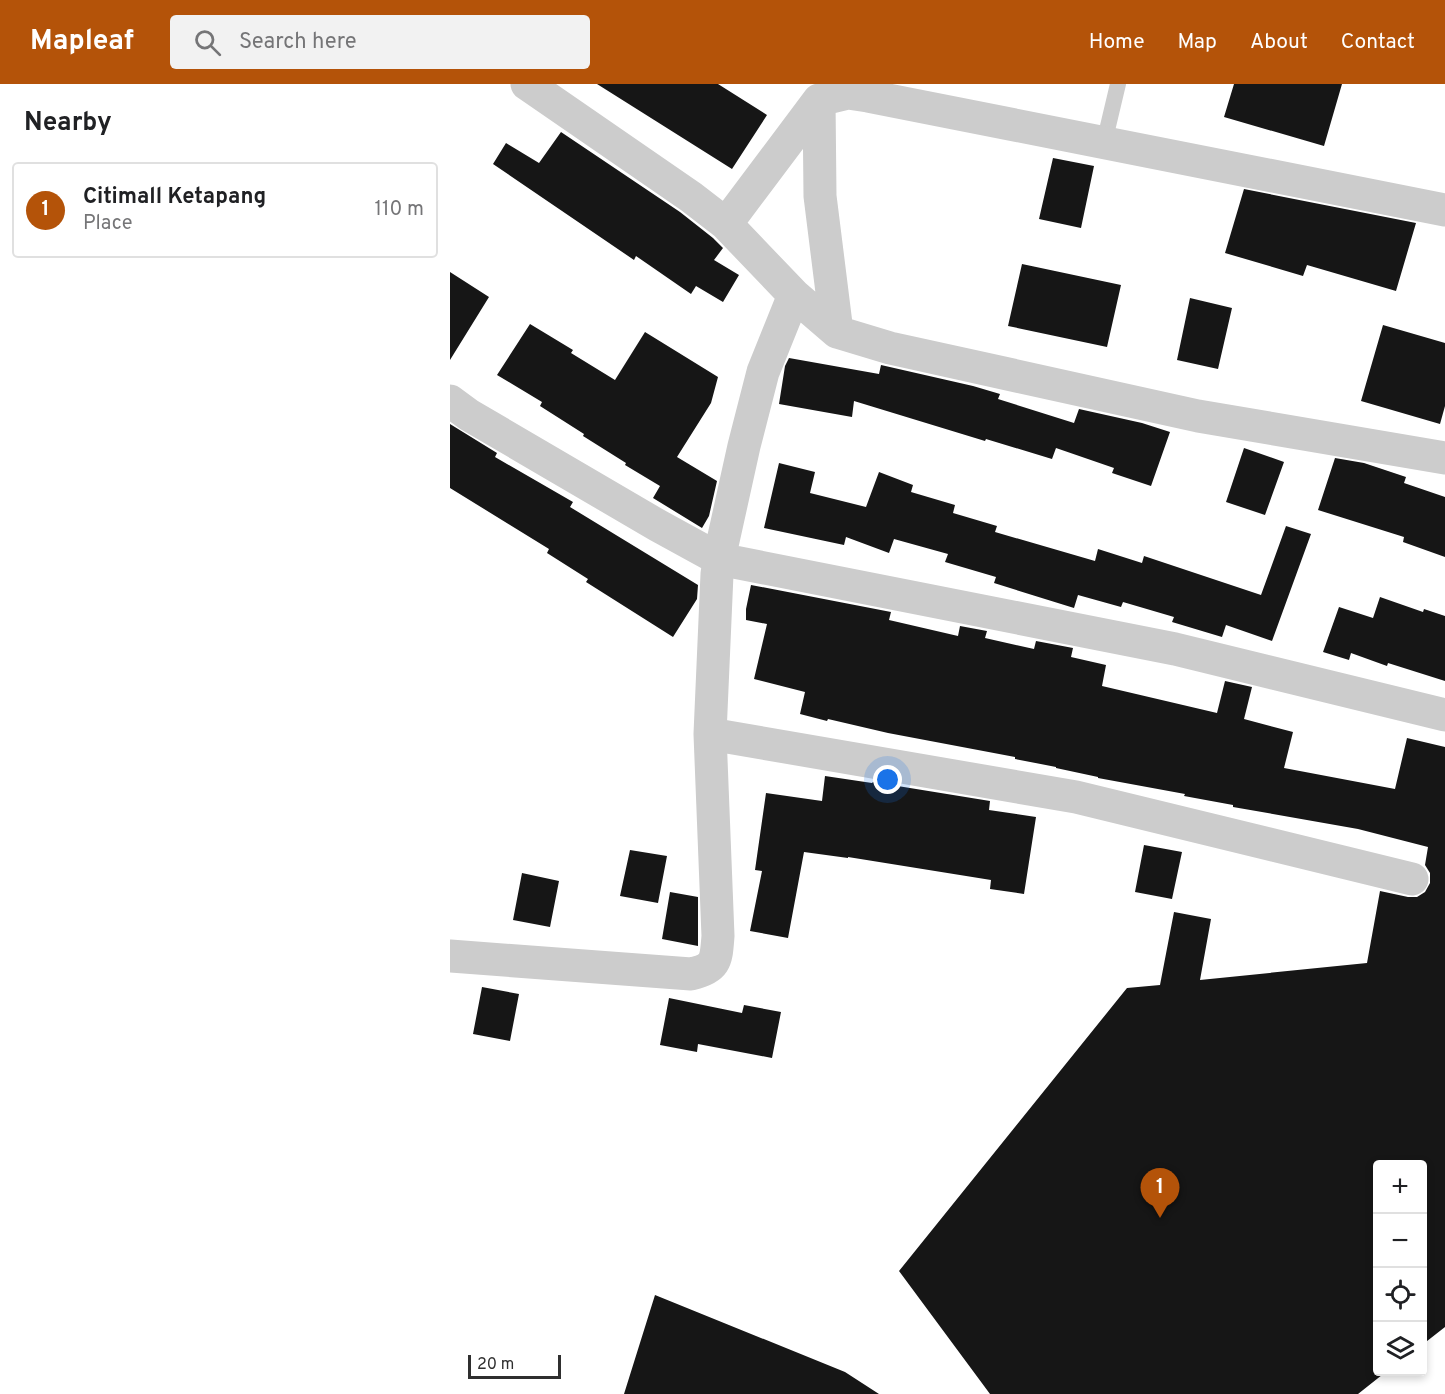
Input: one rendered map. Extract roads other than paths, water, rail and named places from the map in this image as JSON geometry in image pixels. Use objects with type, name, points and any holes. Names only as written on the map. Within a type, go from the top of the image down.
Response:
[{"type":"street","points":[[527,84],[692,197],[726,224],[794,295],[837,332],[890,348],[1198,416],[1445,458]]},
{"type":"street","points":[[726,224],[819,100],[848,93],[1445,210]]},
{"type":"street","points":[[819,100],[820,196],[837,332]]},
{"type":"street","points":[[450,956],[691,974],[704,971],[712,966],[716,956],[718,936],[710,734],[719,559],[763,372],[794,295]]},
{"type":"street","points":[[450,401],[617,502],[719,559],[1175,649],[1445,715]]},
{"type":"street","points":[[710,734],[1076,797],[1412,879]]},
{"type":"lane","points":[[1104,143],[1118,84]]},
{"type":"place","name":"Citimall Ketapang","points":[[1160,1218]]}]
